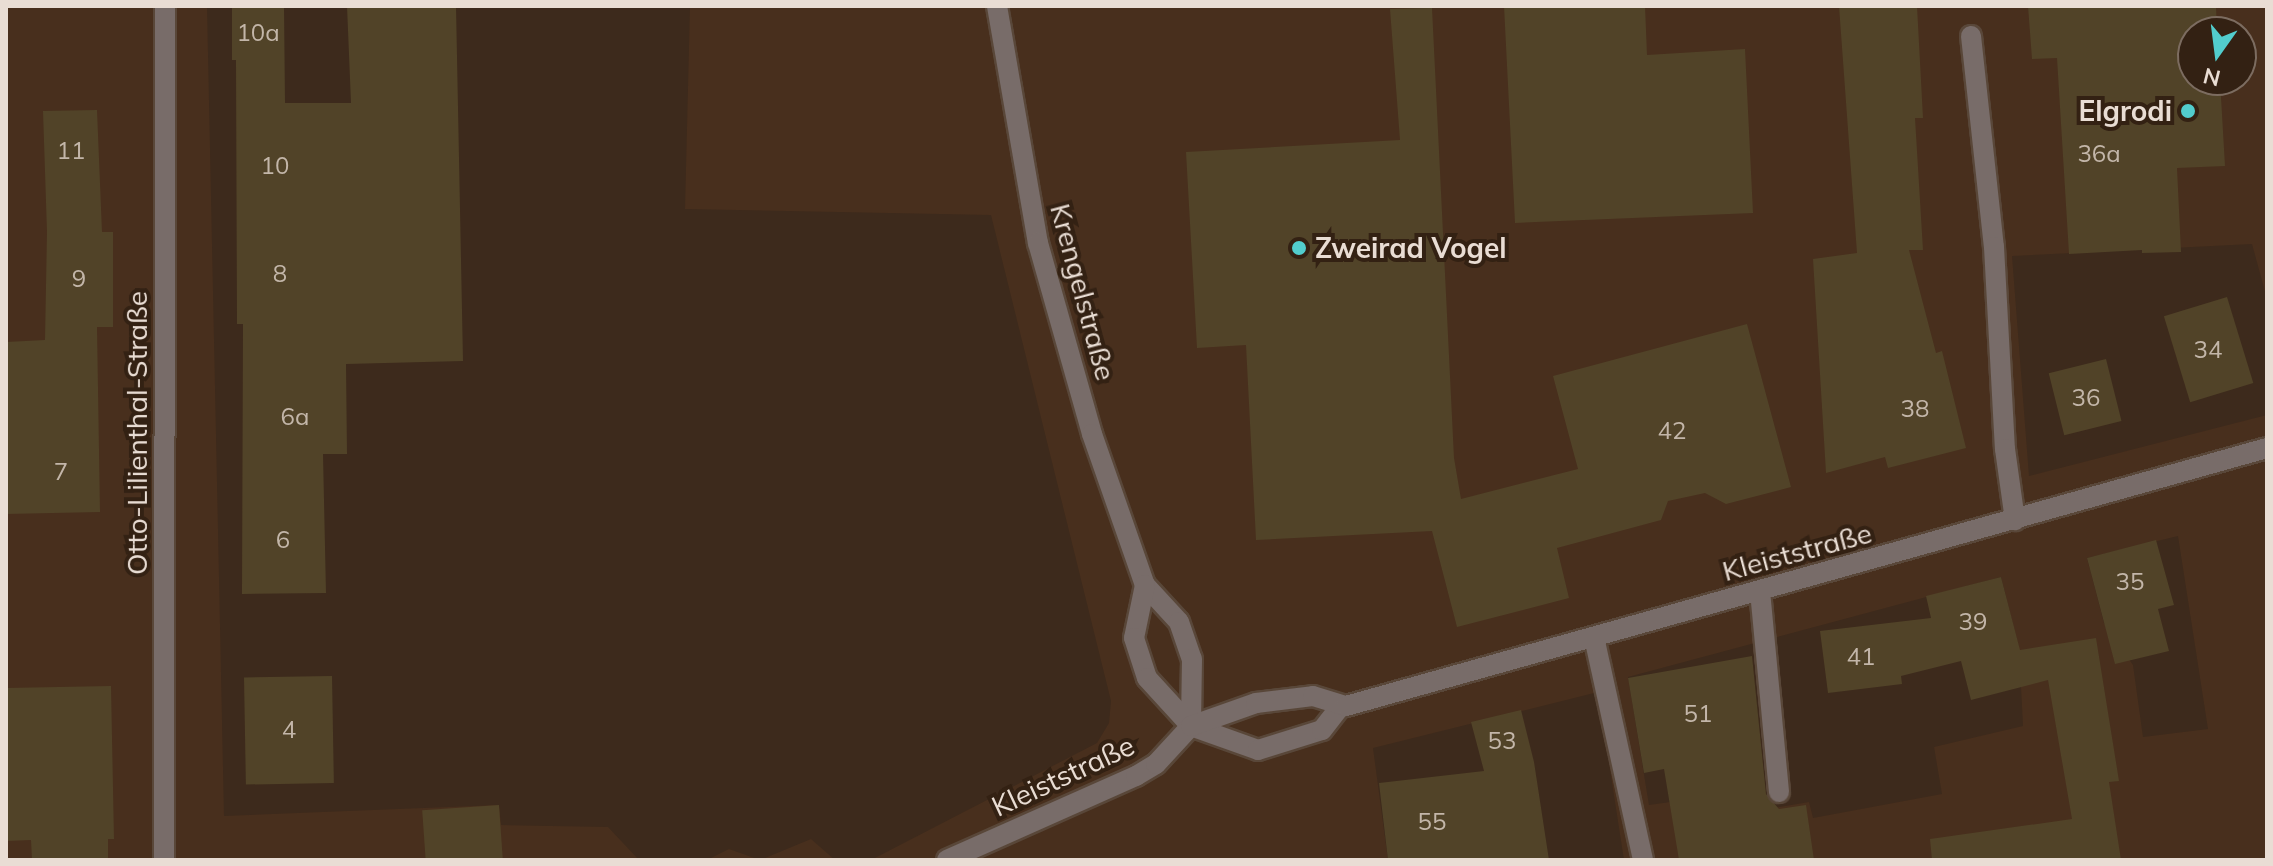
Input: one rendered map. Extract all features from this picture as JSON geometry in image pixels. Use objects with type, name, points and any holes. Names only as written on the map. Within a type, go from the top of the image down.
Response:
[{"type":"street","name":"Otto-Lilienthal-Straße","points":[[164,860],[165,6]]},
{"type":"street","name":"Krengelstraße","points":[[997,6],[1038,243],[1092,434],[1145,585],[1179,622],[1192,659],[1191,726]]},
{"type":"street","points":[[1971,36],[1994,247],[2005,449],[2015,520]]},
{"type":"street","name":"Kleiststraße","points":[[1191,726],[1258,750],[1322,730],[1340,707],[2267,448]]},
{"type":"street","points":[[1145,585],[1134,638],[1147,678],[1191,726]]},
{"type":"street","points":[[1760,591],[1779,792]]},
{"type":"street","points":[[1594,637],[1643,860]]},
{"type":"street","name":"Kleiststraße","points":[[947,860],[1136,776],[1156,764],[1191,726],[1256,703],[1313,696],[1340,707]]},
{"type":"shaded area","points":[[6,6],[207,6],[224,816],[499,805],[501,825],[608,827],[639,860],[6,860]]},
{"type":"shaded area","points":[[690,6],[2267,6],[2267,299],[2252,244],[2012,256],[2029,476],[2267,415],[2267,860],[1624,860],[1598,692],[1373,748],[1388,860],[871,860],[1097,743],[1109,723],[1111,701],[991,215],[685,209]],"holes":[[[2178,536],[2208,729],[2143,737],[2133,665],[2104,623],[2087,558]],[[2001,577],[2019,648],[2023,726],[1934,747],[1942,794],[1813,818],[1809,802],[1710,819],[1706,797],[1649,805],[1628,677]]]},
{"type":"shaded area","points":[[811,839],[835,860],[760,860]]},
{"type":"shaded area","points":[[729,849],[760,860],[707,860]]},
{"type":"building","points":[[232,6],[284,6],[285,103],[351,103],[347,6],[456,6],[463,361],[346,364],[347,454],[323,454],[326,593],[242,594],[243,324],[237,324],[236,60],[232,60]]},
{"type":"building","points":[[1504,6],[1645,6],[1647,55],[1745,49],[1753,213],[1515,223]]},
{"type":"building","points":[[1839,6],[1917,6],[1923,118],[1915,118],[1923,250],[1909,250],[1936,353],[1942,351],[1966,448],[1888,468],[1885,457],[1826,473],[1813,259],[1857,253]]},
{"type":"building","points":[[2028,6],[2216,6],[2216,16],[2177,16],[2177,96],[2221,96],[2225,166],[2177,168],[2181,252],[2142,253],[2142,250],[2069,254],[2057,58],[2032,59]]},
{"type":"building","points":[[1432,8],[1454,458],[1461,499],[1578,469],[1553,376],[1747,324],[1791,487],[1726,504],[1705,493],[1668,501],[1661,520],[1557,548],[1569,598],[1457,627],[1432,531],[1256,540],[1246,345],[1197,348],[1186,152],[1400,140],[1390,9]]},
{"type":"building","points":[[97,110],[102,232],[113,232],[113,327],[97,327],[100,512],[6,514],[6,342],[45,340],[47,232],[43,111]]},
{"type":"building","points":[[2227,297],[2253,383],[2190,402],[2164,316]]},
{"type":"building","points":[[2106,359],[2121,421],[2064,435],[2049,373]]},
{"type":"building","points":[[2156,540],[2174,605],[2158,609],[2169,651],[2115,664],[2087,558]]},
{"type":"building","points":[[2001,577],[2020,650],[2096,638],[2119,781],[2109,782],[2121,860],[1932,860],[1930,839],[2072,819],[2048,680],[1971,700],[1961,661],[1901,676],[1902,684],[1828,693],[1820,631],[1931,618],[1926,596]]},
{"type":"building","points":[[1752,656],[1766,794],[1779,809],[1806,805],[1814,860],[1679,860],[1664,769],[1644,773],[1628,678]]},
{"type":"building","points":[[332,676],[334,783],[246,785],[244,678]]},
{"type":"building","points":[[111,686],[114,839],[108,839],[108,860],[32,860],[31,840],[6,841],[6,688]]},
{"type":"building","points":[[1521,710],[1534,762],[1549,860],[1388,860],[1379,783],[1484,771],[1471,722]]},
{"type":"building","points":[[499,805],[503,860],[426,860],[422,810]]},
{"type":"place","name":"Elgrodi","points":[[2188,111]]},
{"type":"place","name":"Zweirad Vogel","points":[[1299,248]]}]
